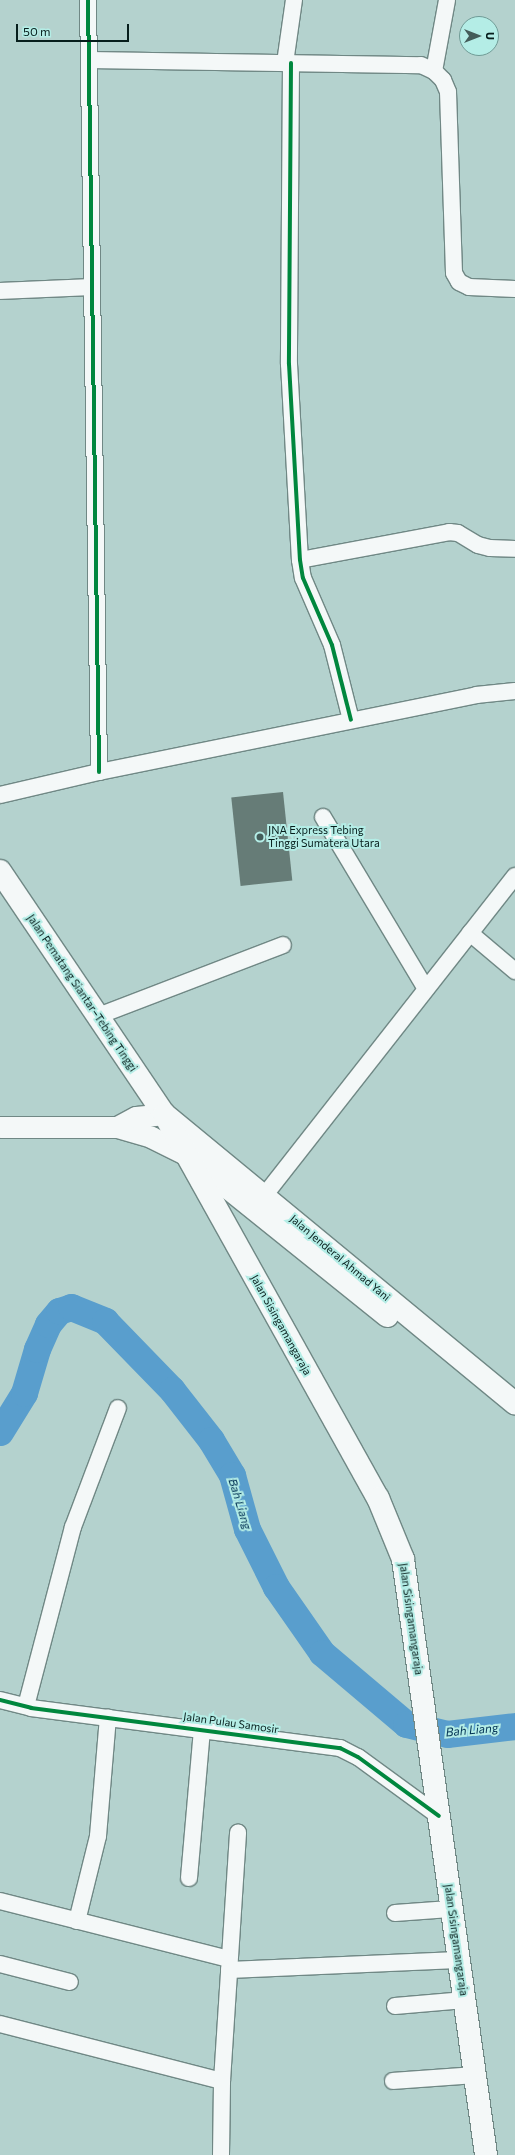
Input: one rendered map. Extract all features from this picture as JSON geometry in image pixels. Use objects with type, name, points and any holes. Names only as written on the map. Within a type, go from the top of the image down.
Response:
[{"type":"main road","name":"Jalan Pematang Siantar–Tebing Tinggi","points":[[1,875],[164,1114]]},
{"type":"main road","name":"Jalan Jenderal Ahmad Yani","points":[[164,1114],[260,1202],[515,1420]]},
{"type":"main road","name":"Jalan Sisingamangaraja","points":[[164,1114],[378,1498],[403,1559],[439,1816],[450,1909],[465,2000],[486,2155]]},
{"type":"main road","name":"Jalan Jenderal Ahmad Yani","points":[[187,1155],[260,1202],[515,1403]]},
{"type":"street","points":[[88,0],[90,287],[98,772]]},
{"type":"street","points":[[294,0],[288,63],[289,364],[300,560],[303,578],[332,645],[351,720]]},
{"type":"street","points":[[434,72],[447,0]]},
{"type":"street","points":[[88,60],[421,65],[434,72],[443,80],[448,92],[454,274],[459,282],[469,286],[515,289]]},
{"type":"street","points":[[0,291],[90,287]]},
{"type":"street","points":[[300,560],[449,532],[458,533],[478,545],[515,548]]},
{"type":"street","points":[[0,795],[98,772],[351,720],[476,695],[515,691]]},
{"type":"street","points":[[323,817],[426,989]]},
{"type":"street","points":[[260,1202],[515,876]]},
{"type":"street","points":[[470,933],[515,971]]},
{"type":"street","points":[[98,1016],[283,945]]},
{"type":"street","points":[[117,1127],[136,1117],[164,1114]]},
{"type":"street","points":[[0,1126],[117,1127],[151,1137],[187,1155]]},
{"type":"street","points":[[26,1706],[73,1527],[118,1408]]},
{"type":"street","name":"Jalan Pulau Samosir","points":[[0,1700],[26,1706],[202,1728],[340,1748],[358,1757],[439,1816]]},
{"type":"street","points":[[77,1921],[98,1836],[108,1717]]},
{"type":"street","points":[[189,1878],[202,1728]]},
{"type":"street","points":[[221,2155],[222,2081],[238,1833]]},
{"type":"street","points":[[0,1901],[229,1964],[458,1960]]},
{"type":"street","points":[[395,1913],[450,1909]]},
{"type":"street","points":[[0,1964],[70,1982]]},
{"type":"street","points":[[395,2006],[465,2000]]},
{"type":"street","points":[[0,2024],[222,2081]]},
{"type":"street","points":[[393,2081],[475,2074]]},
{"type":"building","name":"JNA Express Tebing Tinggi Sumatera Utara","points":[[283,792],[292,881],[241,886],[231,797]]},
{"type":"waterway","name":"Bah Liang","points":[[0,1432],[24,1393],[37,1349],[48,1324],[59,1311],[71,1307],[105,1321],[172,1390],[211,1440],[232,1475],[247,1529],[276,1587],[322,1653],[406,1724],[447,1734],[515,1726]]},
{"type":"cycle path","points":[[88,0],[99,772]]},
{"type":"cycle path","points":[[291,63],[289,364],[300,560],[303,578],[332,645],[351,720]]},
{"type":"cycle path","points":[[0,1700],[31,1708],[340,1748],[358,1757],[439,1816]]},
{"type":"place","name":"JNA Express Tebing Tinggi Sumatera Utara","points":[[260,837]]}]
